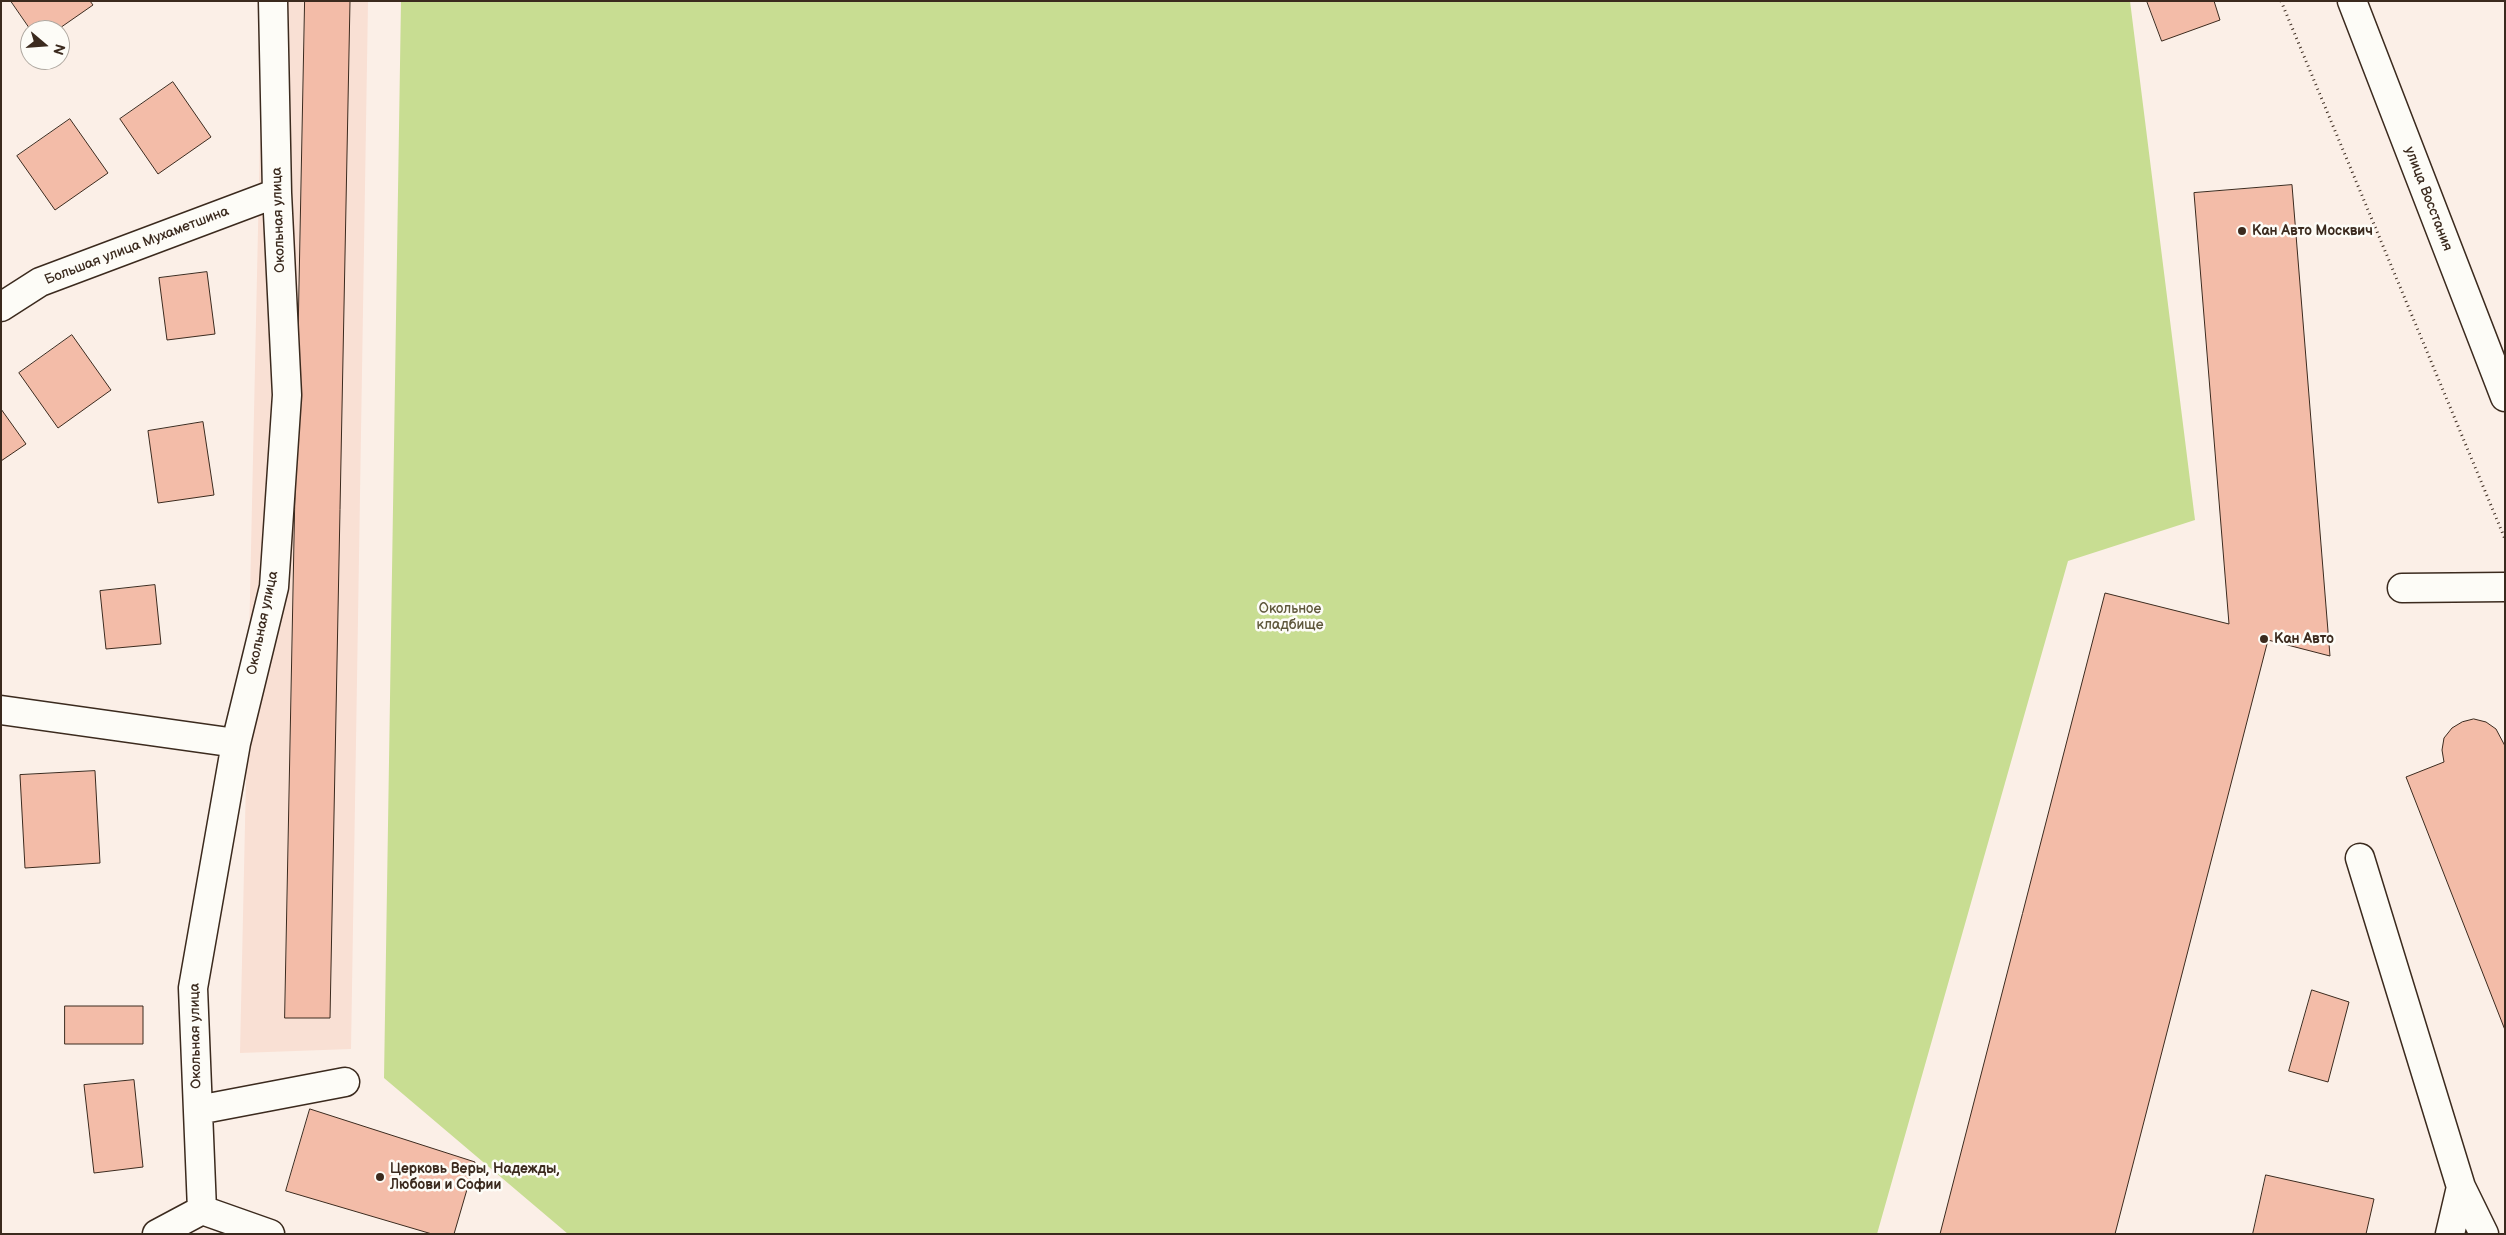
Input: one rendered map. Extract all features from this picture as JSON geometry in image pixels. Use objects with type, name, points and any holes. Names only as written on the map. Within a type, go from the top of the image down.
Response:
[{"type":"street","name":"Окольная улица","points":[[202,1210],[193,988],[236,743],[274,587],[287,395],[277,193],[273,1]]},
{"type":"street","name":"улица Восстания","points":[[2352,1],[2505,397]]},
{"type":"street","name":"Большая улица Мухаметшина","points":[[1,307],[40,282],[277,193]]},
{"type":"street","points":[[2402,588],[2505,587]]},
{"type":"street","points":[[1,710],[236,743]]},
{"type":"street","points":[[2360,858],[2461,1188],[2484,1234]]},
{"type":"street","points":[[198,1110],[345,1082]]},
{"type":"street","points":[[2450,1234],[2461,1188]]},
{"type":"street","points":[[156,1234],[202,1210],[270,1234]]},
{"type":"path","points":[[2281,1],[2505,539]]},
{"type":"shaded area","points":[[263,1],[368,1],[351,1049],[240,1053]]},
{"type":"green space","name":"Окольное кладбище","points":[[401,1],[2130,1],[2195,520],[2068,561],[1877,1234],[568,1234],[384,1078]]},
{"type":"building","points":[[11,1],[90,1],[93,5],[70,21],[24,20]]},
{"type":"building","points":[[305,1],[350,1],[330,1018],[285,1018]]},
{"type":"building","points":[[2147,1],[2214,1],[2220,20],[2162,41]]},
{"type":"building","points":[[173,82],[211,137],[158,174],[120,119]]},
{"type":"building","points":[[70,119],[108,173],[55,210],[17,156]]},
{"type":"building","points":[[2292,185],[2330,656],[2268,640],[2115,1234],[1940,1234],[2105,593],[2229,624],[2194,193]]},
{"type":"building","points":[[207,272],[215,334],[167,340],[159,278]]},
{"type":"building","points":[[72,335],[111,390],[58,428],[19,373]]},
{"type":"building","points":[[1,409],[26,444],[1,461]]},
{"type":"building","points":[[203,422],[214,495],[158,503],[148,431]]},
{"type":"building","points":[[155,585],[161,644],[106,649],[100,591]]},
{"type":"building","points":[[2474,719],[2486,722],[2496,729],[2505,746],[2505,1030],[2406,777],[2444,762],[2442,750],[2444,738],[2452,728],[2462,722]]},
{"type":"building","points":[[95,771],[100,863],[25,868],[20,775]]},
{"type":"building","points":[[2312,990],[2349,1002],[2328,1082],[2289,1071]]},
{"type":"building","points":[[65,1006],[143,1006],[143,1044],[65,1044]]},
{"type":"building","points":[[134,1080],[143,1167],[94,1173],[84,1085]]},
{"type":"building","name":"Церковь Веры, Надежды, Любови и Софии","points":[[310,1109],[475,1162],[454,1234],[432,1234],[286,1191]]},
{"type":"building","points":[[2266,1175],[2374,1199],[2366,1234],[2253,1234]]},
{"type":"place","name":"Кан Авто Москвич","points":[[2242,231]]},
{"type":"place","name":"Кан Авто","points":[[2264,639]]},
{"type":"place","name":"Церковь Веры, Надежды, Любови и Софии","points":[[380,1177]]}]
